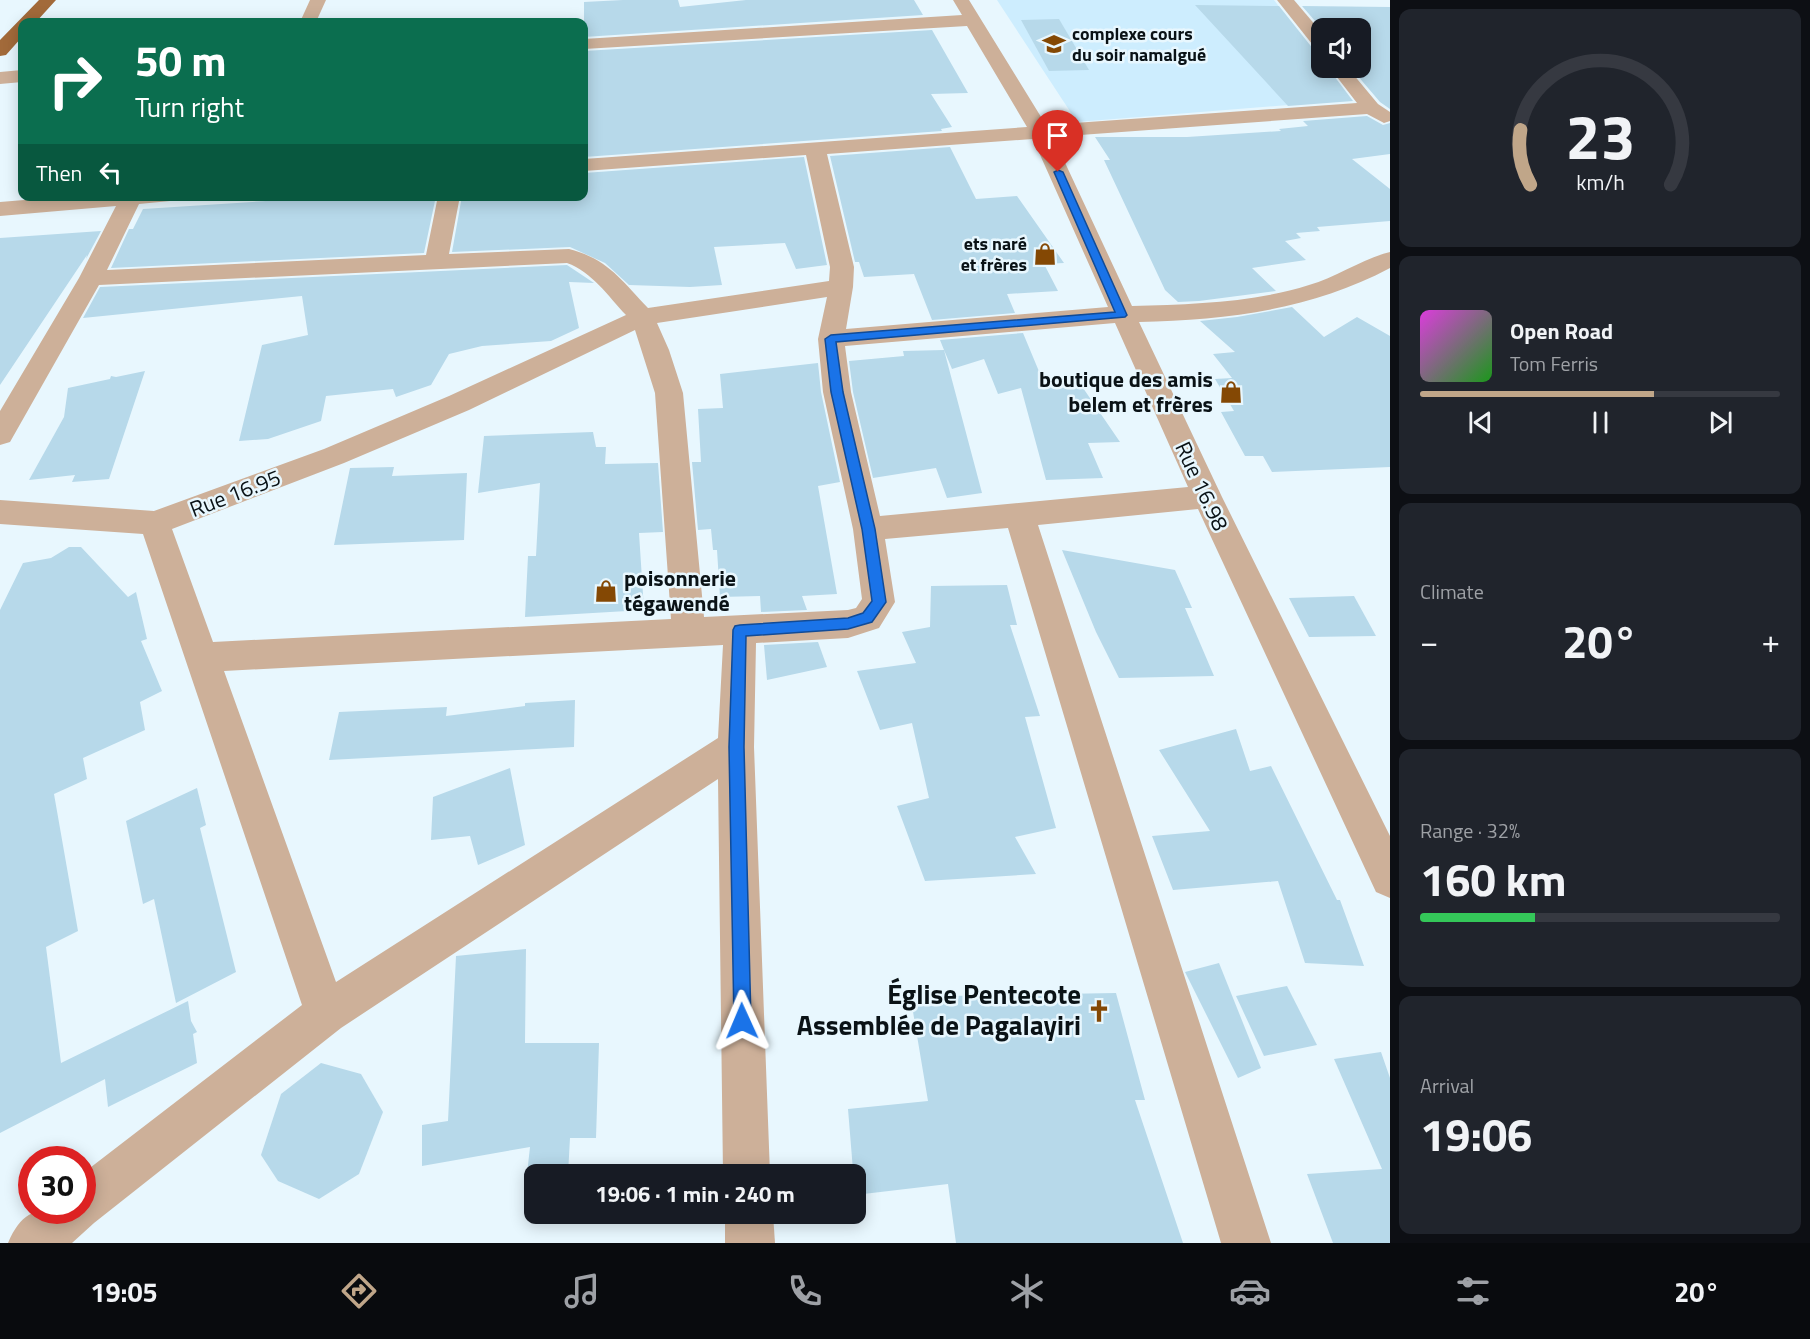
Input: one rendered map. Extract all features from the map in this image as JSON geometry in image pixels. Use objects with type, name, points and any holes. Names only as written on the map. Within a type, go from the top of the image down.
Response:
[{"type":"highway","points":[[31,18],[48,0]]},
{"type":"highway","points":[[0,51],[18,31]]},
{"type":"street","points":[[310,18],[318,0]]},
{"type":"street","name":"Rue 16.98","points":[[961,0],[1040,132],[1207,497],[1390,878]]},
{"type":"street","points":[[1286,0],[1311,31]]},
{"type":"street","points":[[588,44],[972,20]]},
{"type":"street","points":[[0,78],[18,76]]},
{"type":"street","points":[[1347,78],[1371,108],[1390,121]]},
{"type":"street","points":[[588,165],[1371,108]]},
{"type":"street","points":[[201,657],[848,624],[867,618],[879,602],[868,529],[837,392],[831,339],[841,287],[842,267],[815,148]]},
{"type":"street","points":[[0,210],[107,201]]},
{"type":"street","points":[[0,435],[91,278],[130,201]]},
{"type":"street","points":[[436,262],[448,201]]},
{"type":"street","points":[[91,278],[568,256],[587,262],[600,272],[642,317],[656,350],[669,393],[689,632]]},
{"type":"street","points":[[831,339],[1122,315],[1196,312],[1310,294],[1359,276],[1390,259]]},
{"type":"street","name":"Rue 16.95","points":[[0,512],[155,523],[334,456],[459,404],[642,317],[841,287]]},
{"type":"street","points":[[868,529],[1207,497]]},
{"type":"street","points":[[1020,516],[1246,1243]]},
{"type":"street","points":[[155,523],[326,1013]]},
{"type":"street","points":[[740,630],[736,747],[747,1164]]},
{"type":"street","points":[[96,1193],[326,1013],[736,747]]},
{"type":"street","points":[[33,1243],[57,1224]]},
{"type":"street","points":[[749,1224],[750,1243]]},
{"type":"shaded area","points":[[997,0],[1274,0],[1311,49],[1311,78],[1334,78],[1351,100],[1077,122]]},
{"type":"building","points":[[678,0],[680,7],[746,0],[914,0],[923,15],[588,37],[588,18],[584,18],[584,2]]},
{"type":"building","points":[[1195,5],[1279,6],[1311,46],[1311,78],[1336,78],[1353,101],[1288,106]]},
{"type":"building","points":[[1302,6],[1390,7],[1390,109],[1380,102],[1360,78],[1371,78],[1371,18],[1312,18]]},
{"type":"building","points":[[1059,19],[1089,70],[1049,71],[1021,20]]},
{"type":"building","points":[[932,30],[968,93],[931,94],[952,127],[941,129],[942,131],[588,157],[588,51]]},
{"type":"building","points":[[1367,116],[1383,125],[1390,123],[1390,154],[1352,159],[1390,189],[1390,221],[1317,227],[1320,231],[1296,233],[1301,238],[1285,241],[1306,260],[1252,268],[1276,291],[1199,301],[1178,302],[1165,290],[1104,160],[1110,160],[1095,137],[1187,137],[1281,131],[1279,129],[1308,126],[1303,121]]},
{"type":"building","points":[[950,147],[976,199],[1017,196],[1064,263],[1044,264],[1058,291],[1007,294],[1015,313],[932,320],[914,274],[864,277],[859,262],[855,262],[830,156]]},
{"type":"building","points":[[804,157],[827,265],[796,269],[785,243],[714,247],[722,285],[690,287],[629,285],[605,263],[570,247],[452,252],[461,201],[588,201],[588,173]]},
{"type":"building","points":[[267,201],[435,201],[424,253],[111,268],[129,229],[133,229],[143,209]]},
{"type":"building","points":[[101,231],[86,259],[87,255],[0,385],[0,238]]},
{"type":"building","points":[[567,265],[594,283],[569,282],[579,328],[551,341],[482,346],[449,354],[431,385],[396,397],[393,389],[326,396],[321,421],[268,439],[239,441],[262,345],[308,335],[302,296],[83,318],[100,287]]},
{"type":"building","points":[[1292,307],[1324,337],[1357,317],[1390,336],[1390,467],[1272,472],[1263,456],[1245,456],[1221,412],[1234,411],[1215,379],[1232,378],[1213,354],[1235,352],[1200,321]]},
{"type":"building","points":[[1023,333],[1043,381],[1053,381],[1058,388],[1081,385],[1120,442],[1088,443],[1103,478],[1046,480],[1021,388],[998,394],[984,359],[952,369],[940,340]]},
{"type":"building","points":[[944,350],[982,493],[947,498],[936,468],[873,478],[853,392],[849,361],[904,356],[903,351]]},
{"type":"building","points":[[818,363],[821,392],[840,482],[818,486],[837,594],[802,596],[807,610],[761,612],[760,596],[720,597],[717,550],[713,550],[711,529],[698,530],[692,462],[701,462],[698,409],[723,408],[720,374]]},
{"type":"building","points":[[145,371],[109,479],[72,482],[75,475],[29,480],[64,417],[68,388],[110,379],[111,376]]},
{"type":"building","points":[[593,432],[596,447],[606,447],[605,464],[658,463],[663,532],[639,533],[644,610],[525,617],[528,556],[536,556],[540,483],[478,493],[484,436]]},
{"type":"building","points":[[394,467],[392,476],[467,473],[464,540],[334,545],[350,468]]},
{"type":"building","points":[[69,547],[81,547],[128,597],[136,592],[147,639],[141,641],[162,691],[140,702],[145,730],[83,758],[87,779],[54,794],[78,931],[46,947],[61,1063],[188,1001],[191,1021],[197,1032],[193,1034],[197,1063],[108,1107],[105,1079],[0,1133],[0,610],[23,563],[51,558]]},
{"type":"building","points":[[1062,550],[1175,570],[1192,608],[1185,608],[1214,676],[1119,678],[1096,632]]},
{"type":"building","points":[[1007,585],[1017,625],[1010,625],[1040,716],[1025,717],[1056,828],[1015,837],[1036,874],[925,881],[897,806],[929,798],[912,723],[880,730],[857,671],[916,663],[902,632],[930,627],[931,586]]},
{"type":"building","points":[[1354,596],[1376,636],[1309,637],[1289,598]]},
{"type":"building","points":[[818,642],[827,667],[767,680],[764,645]]},
{"type":"building","points":[[575,700],[574,747],[329,760],[339,712],[447,707],[446,716],[525,706],[525,703]]},
{"type":"building","points":[[1236,729],[1250,771],[1271,766],[1337,900],[1340,900],[1364,966],[1305,963],[1278,881],[1173,890],[1152,836],[1210,831],[1159,750]]},
{"type":"building","points":[[510,768],[525,845],[478,865],[470,836],[431,840],[433,797]]},
{"type":"building","points":[[197,788],[206,825],[200,828],[236,972],[176,1003],[154,899],[143,904],[126,821]]},
{"type":"building","points":[[526,949],[525,1043],[599,1043],[596,1138],[570,1138],[569,1164],[528,1164],[530,1147],[422,1166],[422,1125],[448,1121],[456,956]]},
{"type":"building","points":[[1219,963],[1261,1068],[1238,1078],[1185,972]]},
{"type":"building","points":[[1287,986],[1317,1045],[1264,1056],[1236,996]]},
{"type":"building","points":[[949,992],[949,996],[1116,993],[1145,1100],[1135,1100],[1183,1243],[956,1243],[948,1184],[866,1194],[866,1164],[852,1164],[848,1109],[928,1101],[910,994]]},
{"type":"building","points":[[1381,1052],[1390,1078],[1390,1243],[1333,1243],[1307,1174],[1382,1169],[1334,1059]]},
{"type":"building","points":[[321,1063],[361,1074],[383,1112],[359,1174],[319,1199],[278,1181],[261,1155],[281,1094]]},
{"type":"place","name":"complexe cours du soir namalgué","points":[[1054,44]]},
{"type":"place","name":"ets naré et frères","points":[[1045,254]]},
{"type":"place","name":"boutique des amis belem et frères","points":[[1231,392]]},
{"type":"place","name":"poisonnerie tégawendé","points":[[606,591]]},
{"type":"place","name":"Église Pentecote Assemblée de Pagalayiri","points":[[1099,1011]]},
{"type":"route","points":[[742,1021],[736,747],[740,630],[848,624],[867,618],[879,602],[868,529],[837,392],[831,356],[831,339],[1122,315],[1058,172]]}]
